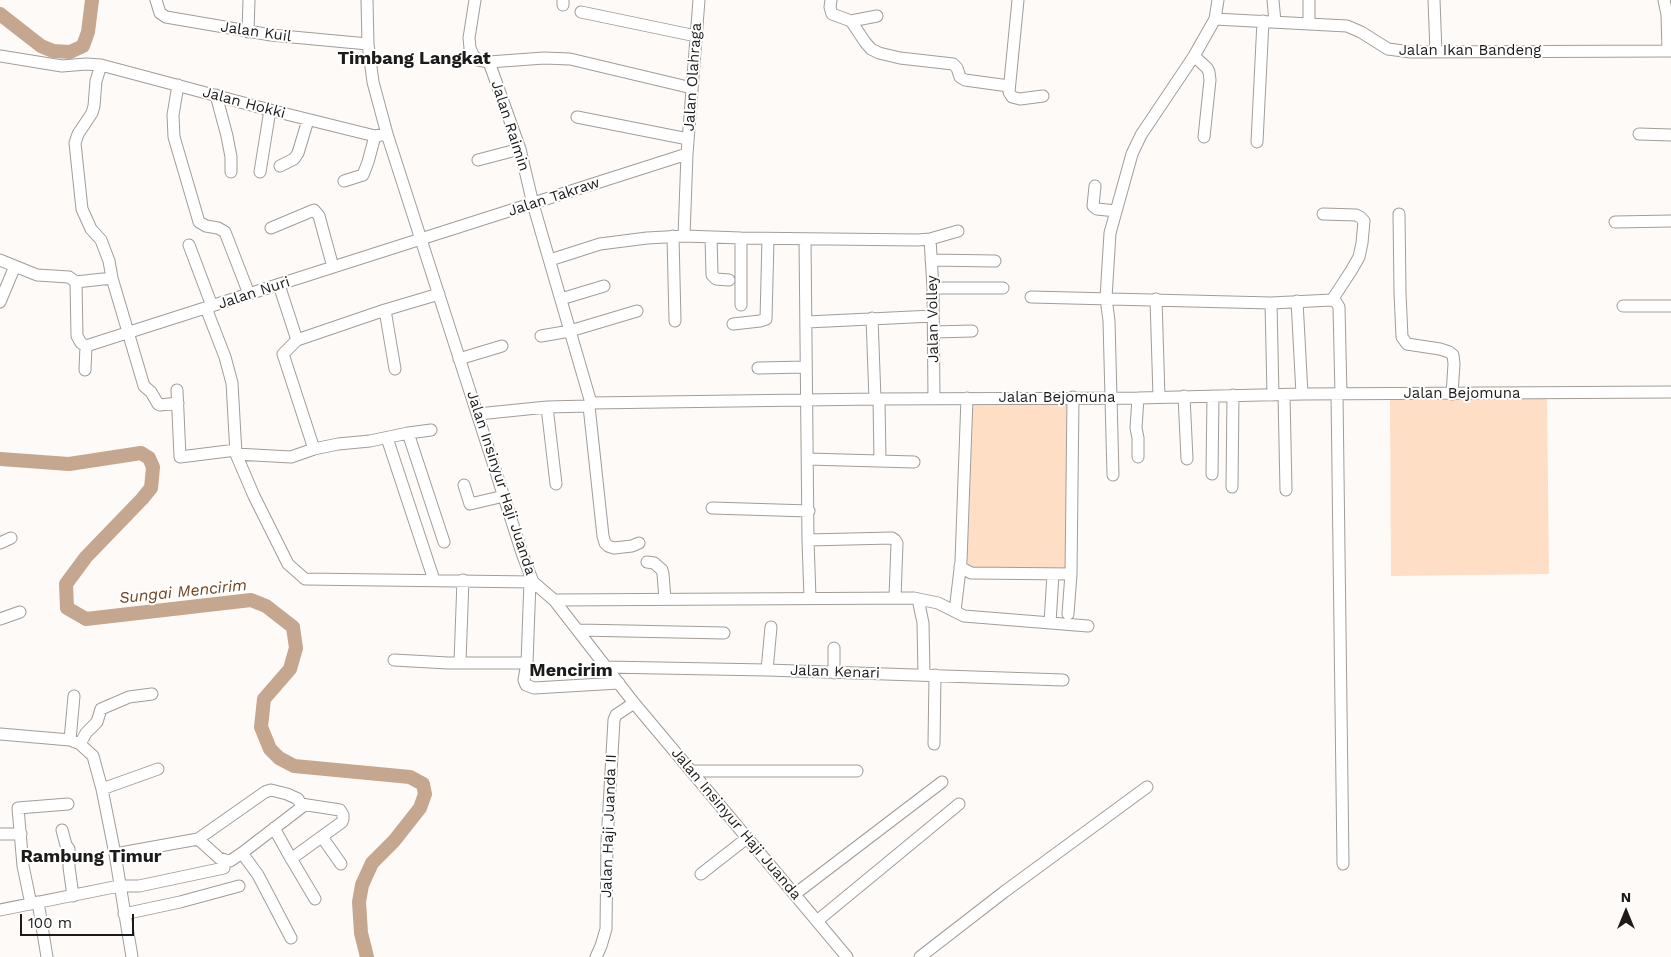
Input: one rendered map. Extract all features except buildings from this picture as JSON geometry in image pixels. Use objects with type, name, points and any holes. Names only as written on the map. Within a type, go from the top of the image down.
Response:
[{"type":"street","name":"Jalan Kuil","points":[[156,0],[160,13],[166,17],[248,32],[368,44]]},
{"type":"street","points":[[248,32],[249,0]]},
{"type":"street","name":"Jalan Insinyur Haji Juanda","points":[[367,0],[368,44],[381,135],[421,240],[532,582],[554,600],[619,684],[847,957]]},
{"type":"street","name":"Jalan Raimin","points":[[475,0],[469,38],[470,48],[478,60],[489,62],[520,149],[532,204],[550,260],[590,405],[605,543],[614,548],[632,546],[639,543]]},
{"type":"street","points":[[830,0],[832,14],[851,21],[877,16]]},
{"type":"street","points":[[1018,0],[1009,92],[1015,99],[1043,96]]},
{"type":"street","points":[[1112,475],[1112,397],[1109,320],[1106,298],[1110,233],[1132,154],[1141,135],[1194,56],[1215,19],[1218,0]]},
{"type":"street","points":[[1273,0],[1275,22]]},
{"type":"street","points":[[1308,23],[1309,0]]},
{"type":"street","points":[[1434,0],[1436,52]]},
{"type":"street","points":[[1664,0],[1670,51]]},
{"type":"street","name":"Jalan Olahraga","points":[[687,154],[696,36],[696,1]]},
{"type":"street","points":[[581,12],[696,36]]},
{"type":"street","name":"Jalan Ikan Bandeng","points":[[1215,19],[1347,26],[1394,51],[1670,51]]},
{"type":"street","points":[[851,21],[871,49],[879,53],[900,58],[953,64],[957,68],[960,77],[965,80],[1009,86]]},
{"type":"street","points":[[1257,142],[1263,21]]},
{"type":"street","name":"Jalan Hokki","points":[[0,56],[62,66],[86,64],[101,66],[308,120],[381,135]]},
{"type":"street","points":[[1194,56],[1207,68],[1210,80],[1204,137]]},
{"type":"street","points":[[489,62],[544,58],[570,59],[692,88]]},
{"type":"street","points":[[101,66],[96,81],[92,113],[78,134],[76,143],[82,209],[91,229],[101,240],[109,262],[127,333],[144,386],[151,392],[158,404],[178,404]]},
{"type":"street","points":[[178,85],[173,115],[174,137],[199,222],[225,232],[249,294]]},
{"type":"street","points":[[216,95],[227,136],[231,172]]},
{"type":"street","points":[[260,172],[270,110]]},
{"type":"street","points":[[577,117],[688,139]]},
{"type":"street","points":[[280,166],[294,159],[298,153],[308,120]]},
{"type":"street","points":[[1639,134],[1671,135]]},
{"type":"street","points":[[344,181],[363,175],[381,135]]},
{"type":"street","points":[[478,160],[520,149]]},
{"type":"street","points":[[675,321],[678,236],[687,154]]},
{"type":"street","name":"Jalan Takraw","points":[[421,240],[687,154]]},
{"type":"street","points":[[1095,186],[1093,206],[1097,209],[1116,211]]},
{"type":"street","points":[[271,228],[314,210],[319,216],[333,267]]},
{"type":"street","points":[[1323,214],[1356,215],[1364,221],[1359,257],[1332,300]]},
{"type":"street","points":[[1399,214],[1402,338],[1407,344],[1440,349],[1452,355],[1454,364],[1452,394]]},
{"type":"street","points":[[1615,222],[1671,221]]},
{"type":"street","points":[[550,260],[600,244],[647,238],[678,236],[768,239],[930,239],[958,231]]},
{"type":"street","points":[[711,237],[712,275],[716,279],[729,280]]},
{"type":"street","points":[[741,238],[741,305]]},
{"type":"street","points":[[733,324],[766,319],[768,239]]},
{"type":"street","points":[[805,239],[810,598]]},
{"type":"street","name":"Jalan Volley","points":[[930,239],[933,288],[934,399]]},
{"type":"street","name":"Jalan Nuri","points":[[86,346],[193,309],[209,307],[421,240]]},
{"type":"street","points":[[189,245],[232,383],[236,452],[254,496],[288,564],[305,579],[532,582],[527,663],[524,680],[526,685],[529,687],[619,684]]},
{"type":"street","points":[[0,260],[37,275],[69,276],[76,282],[112,278]]},
{"type":"street","points":[[931,260],[996,261]]},
{"type":"street","points":[[0,302],[15,266]]},
{"type":"street","points":[[76,282],[77,336],[81,343],[86,346],[85,370]]},
{"type":"street","points":[[279,285],[297,340]]},
{"type":"street","points":[[561,299],[604,286]]},
{"type":"street","points":[[933,288],[1003,288]]},
{"type":"street","points":[[314,449],[283,354],[297,340],[438,294]]},
{"type":"street","points":[[1031,297],[1270,303],[1332,300],[1339,307],[1343,864]]},
{"type":"street","points":[[1156,299],[1158,397]]},
{"type":"street","points":[[1297,301],[1302,394]]},
{"type":"street","points":[[1270,303],[1286,490]]},
{"type":"street","points":[[1623,306],[1671,306]]},
{"type":"street","points":[[385,310],[395,369]]},
{"type":"street","points":[[541,336],[570,331],[637,311]]},
{"type":"street","points":[[807,322],[933,316]]},
{"type":"street","points":[[872,318],[880,461]]},
{"type":"street","points":[[934,332],[972,331]]},
{"type":"street","points":[[459,359],[502,346]]},
{"type":"street","points":[[758,368],[806,367]]},
{"type":"street","points":[[176,390],[180,457],[236,452],[291,456],[338,444],[370,441],[430,430]]},
{"type":"street","name":"Jalan Bejomuna","points":[[478,414],[590,405],[877,398],[1138,398],[1302,394],[1409,395],[1671,392]]},
{"type":"street","points":[[1232,487],[1233,395]]},
{"type":"street","points":[[1184,396],[1187,459]]},
{"type":"street","points":[[1212,474],[1213,396]]},
{"type":"street","points":[[1068,614],[1071,574],[1073,397]]},
{"type":"street","points":[[955,611],[960,567],[967,398]]},
{"type":"street","points":[[1138,398],[1136,428],[1138,457]]},
{"type":"street","points":[[547,407],[556,484]]},
{"type":"street","points":[[408,433],[444,542]]},
{"type":"street","points":[[387,438],[434,580]]},
{"type":"street","points":[[808,460],[914,462]]},
{"type":"street","points":[[464,485],[470,504],[504,496]]},
{"type":"street","points":[[712,508],[809,511]]},
{"type":"street","points":[[808,540],[892,538],[897,543],[895,598]]},
{"type":"street","points":[[647,562],[654,564],[662,570],[665,599]]},
{"type":"street","points":[[960,567],[971,573],[1071,574]]},
{"type":"street","points":[[1050,623],[1053,574]]},
{"type":"street","points":[[460,662],[462,580]]},
{"type":"street","points":[[918,599],[923,623],[929,675],[934,744]]},
{"type":"street","points":[[554,600],[918,599],[938,603],[964,616],[1088,626]]},
{"type":"street","points":[[0,619],[20,612]]},
{"type":"street","points":[[767,670],[771,627]]},
{"type":"street","points":[[579,630],[724,633]]},
{"type":"street","points":[[834,648],[834,673]]},
{"type":"street","points":[[394,660],[527,663]]},
{"type":"street","name":"Jalan Kenari","points":[[606,667],[767,670],[1063,680]]},
{"type":"street","points":[[75,742],[97,722],[101,709],[129,697],[152,694]]},
{"type":"street","points":[[74,696],[75,742]]},
{"type":"street","name":"Jalan Haji Juanda II","points":[[596,957],[606,929],[607,841],[614,720],[616,715],[634,702]]},
{"type":"street","points":[[0,734],[75,742],[93,756],[102,789],[115,854],[132,957]]},
{"type":"street","points":[[102,789],[158,769]]},
{"type":"street","points":[[692,771],[857,771]]},
{"type":"street","points":[[795,894],[942,782]]},
{"type":"street","points":[[920,957],[998,896],[1147,787]]},
{"type":"street","points":[[115,854],[198,839],[264,792],[271,790],[282,792],[295,798],[301,804],[340,810],[342,822],[291,859]]},
{"type":"street","points":[[47,957],[35,903],[23,866],[18,808],[68,804]]},
{"type":"street","points":[[198,839],[220,858],[230,861],[302,807],[301,804]]},
{"type":"street","points":[[817,921],[959,804]]},
{"type":"street","points":[[274,828],[315,899]]},
{"type":"street","points":[[62,830],[66,846],[69,849],[69,867],[73,896]]},
{"type":"street","points":[[0,834],[21,834]]},
{"type":"street","points":[[322,837],[341,864]]},
{"type":"street","points":[[701,874],[747,838]]},
{"type":"street","points":[[242,853],[258,875],[291,938]]},
{"type":"street","points":[[0,910],[119,886],[139,886],[224,868]]},
{"type":"street","points":[[124,914],[180,902],[239,886]]},
{"type":"shaded area","points":[[1547,399],[1549,574],[1391,576],[1390,400]]},
{"type":"shaded area","points":[[969,402],[1069,403],[1067,570],[967,569]]},
{"type":"waterway","name":"Sungai Mencirim","points":[[0,14],[41,46],[53,51],[70,52],[83,46],[88,32],[92,0]]},
{"type":"waterway","name":"Sungai Mencirim","points":[[0,459],[69,464],[141,453],[149,458],[153,467],[151,488],[86,557],[66,584],[67,608],[86,619],[251,600],[266,606],[293,627],[296,648],[290,669],[264,699],[261,727],[270,749],[279,758],[294,766],[410,777],[423,784],[425,794],[420,808],[394,841],[372,863],[362,885],[359,902],[361,933],[367,957]]},
{"type":"district","name":"Timbang Langkat","points":[[414,59]]},
{"type":"district","name":"Mencirim","points":[[571,671]]},
{"type":"district","name":"Rambung Timur","points":[[91,857]]}]
